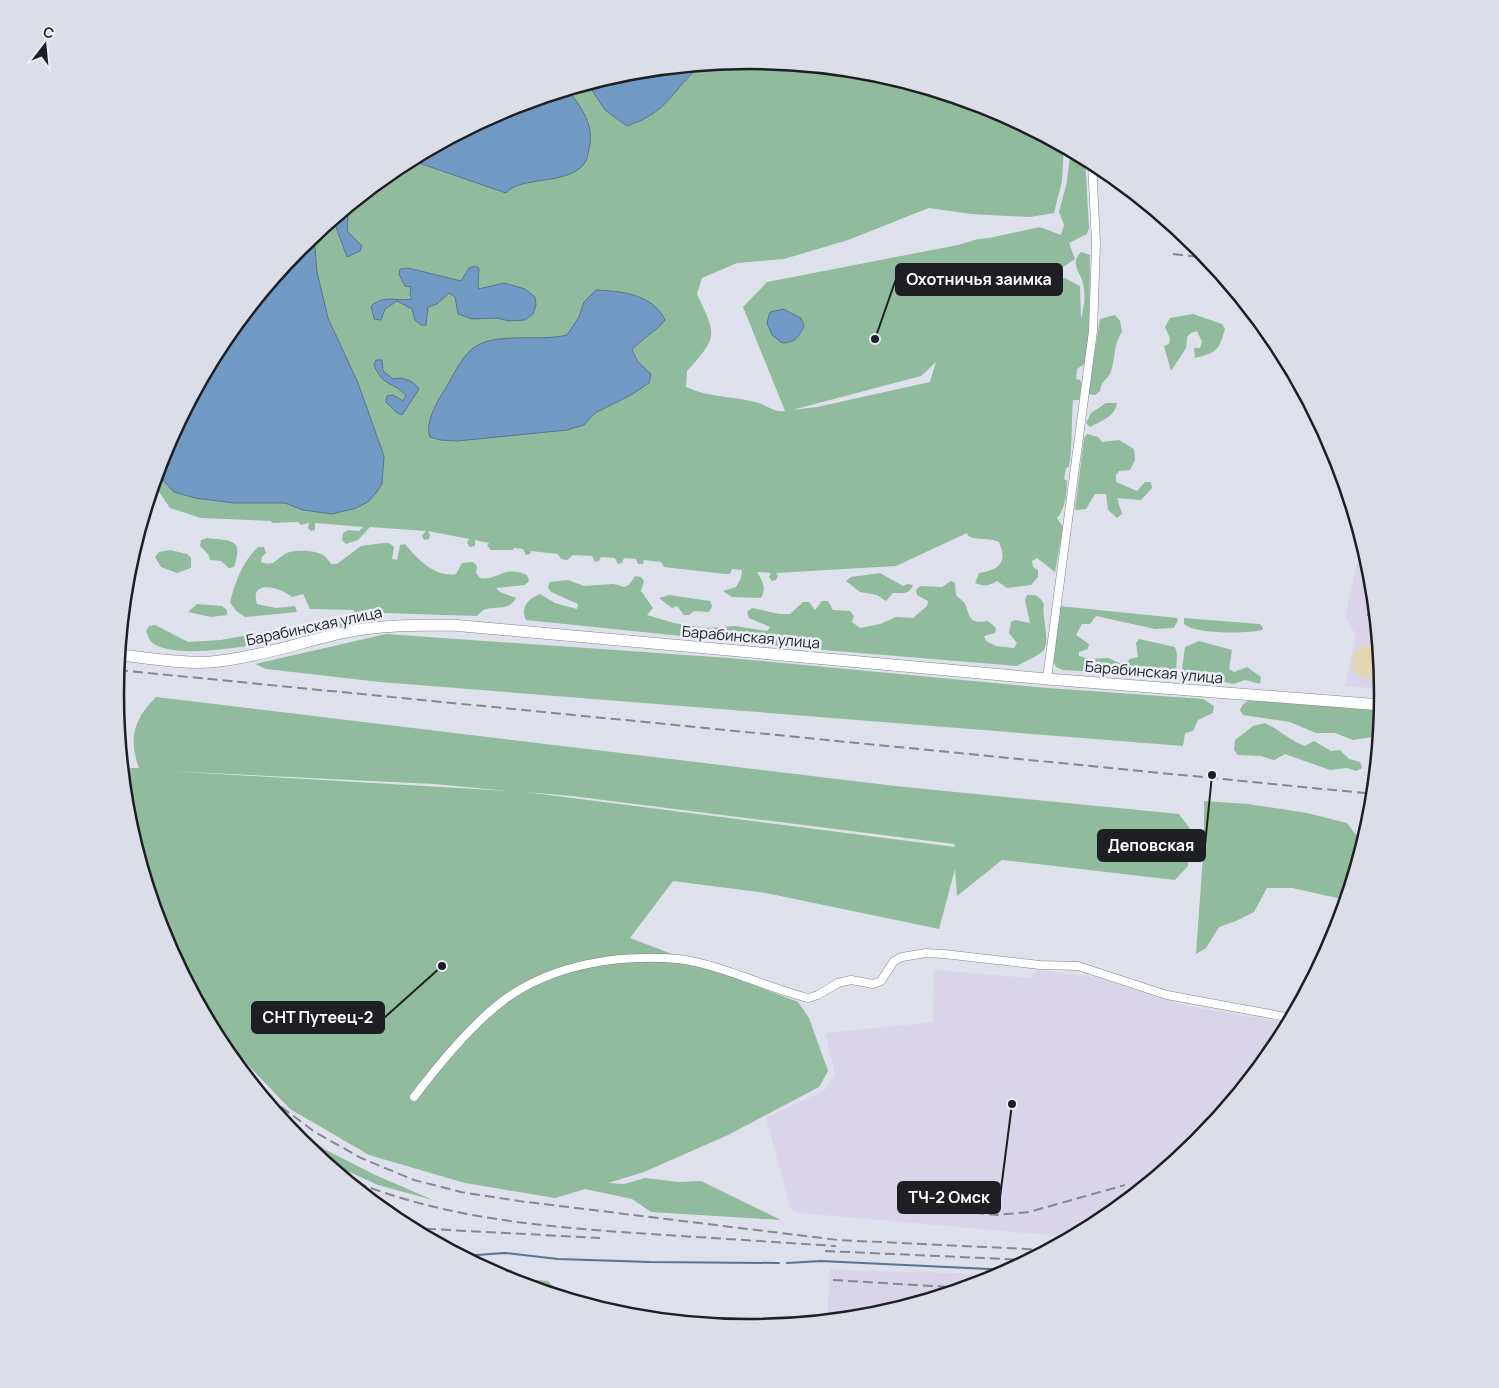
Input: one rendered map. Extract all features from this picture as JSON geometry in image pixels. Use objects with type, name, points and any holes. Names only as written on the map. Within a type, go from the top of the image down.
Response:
[{"type":"main road","name":"Барабинская улица","points":[[126,656],[209,662],[246,657],[343,633],[394,624],[452,625],[1047,678],[1374,704]]},
{"type":"street","points":[[1047,678],[1093,331],[1096,244],[1092,171]]},
{"type":"street","points":[[414,1096],[444,1058],[504,1001],[525,987],[575,967],[604,960],[679,959],[808,998],[818,995],[838,983],[851,980],[873,984],[881,981],[894,961],[902,957],[944,954],[1040,965],[1078,966],[1167,995],[1285,1017]]},
{"type":"shaded area","points":[[1359,555],[1369,612],[1375,688],[1345,686],[1356,635],[1345,617]]},
{"type":"shaded area","points":[[934,970],[1030,978],[1037,970],[1099,978],[1187,1006],[1281,1022],[1246,1075],[1192,1136],[1130,1190],[1097,1214],[1060,1236],[800,1213],[791,1210],[766,1118],[825,1090],[835,1074],[825,1033],[933,1022]]},
{"type":"shaded area","points":[[830,1269],[985,1274],[911,1298],[827,1314]]},
{"type":"green space","points":[[750,69],[831,74],[911,90],[950,102],[989,116],[1026,133],[1064,154],[1062,181],[1054,213],[1030,217],[971,214],[929,208],[848,240],[784,259],[737,263],[702,278],[697,294],[708,318],[711,335],[705,350],[687,371],[686,387],[713,395],[759,403],[778,411],[785,411],[743,307],[767,282],[1040,227],[1061,235],[1064,225],[1059,212],[1066,186],[1070,158],[1086,167],[1089,228],[1087,234],[1069,243],[1075,259],[1033,287],[1065,278],[1080,286],[1081,319],[1084,293],[1076,260],[1081,252],[1090,255],[1089,337],[1086,363],[1077,369],[1076,379],[1080,380],[1082,384],[1079,400],[1073,400],[1069,467],[1066,468],[1064,479],[1067,481],[1066,496],[1064,506],[1057,518],[1063,527],[1055,572],[1037,558],[1032,561],[1033,567],[1038,570],[1038,577],[1031,585],[1007,588],[997,581],[986,585],[975,583],[979,573],[992,570],[1000,564],[1002,549],[999,542],[968,536],[967,533],[896,566],[776,573],[778,576],[776,580],[772,581],[769,577],[771,573],[757,572],[764,587],[761,598],[732,597],[723,591],[736,587],[741,578],[742,570],[732,569],[730,574],[725,574],[664,567],[661,562],[644,560],[643,564],[638,564],[636,559],[624,558],[622,563],[618,564],[615,558],[601,557],[599,561],[595,562],[592,556],[573,555],[567,560],[561,559],[558,554],[531,551],[530,554],[526,555],[523,549],[491,550],[487,546],[489,543],[475,540],[475,546],[470,547],[467,543],[469,539],[428,531],[429,539],[424,540],[422,536],[426,531],[370,527],[358,540],[346,544],[342,540],[343,533],[348,530],[359,531],[363,527],[315,523],[315,530],[311,531],[308,528],[309,523],[301,525],[298,522],[272,523],[271,521],[201,518],[170,508],[159,492],[172,455],[208,381],[253,313],[307,252],[337,224],[402,174],[473,133],[510,116],[549,102],[588,90],[668,74]],"holes":[[[936,362],[930,382],[817,407],[792,410],[921,376]]]},
{"type":"green space","points":[[1193,314],[1222,324],[1225,329],[1221,342],[1213,352],[1195,358],[1194,348],[1200,348],[1202,342],[1197,331],[1191,333],[1187,337],[1186,348],[1171,371],[1164,346],[1169,344],[1170,338],[1165,327],[1170,318]]},
{"type":"green space","points":[[1115,315],[1120,321],[1122,332],[1117,342],[1113,366],[1100,391],[1095,395],[1088,394],[1100,319]]},
{"type":"green space","points":[[1106,403],[1117,403],[1116,408],[1107,418],[1090,427],[1086,423],[1091,413]]},
{"type":"green space","points":[[1087,434],[1098,437],[1102,442],[1119,440],[1134,449],[1135,460],[1130,470],[1119,471],[1116,475],[1116,482],[1137,491],[1145,482],[1151,482],[1152,488],[1141,500],[1117,498],[1122,514],[1117,518],[1108,510],[1106,494],[1095,494],[1086,509],[1075,510],[1084,438]]},
{"type":"green space","points":[[207,538],[229,541],[236,546],[237,558],[234,567],[229,568],[221,561],[210,560],[208,554],[200,546],[201,540]]},
{"type":"green space","points":[[389,543],[394,547],[392,559],[397,560],[400,545],[405,544],[421,561],[441,573],[456,574],[462,563],[473,562],[477,566],[476,573],[480,578],[491,578],[512,571],[527,575],[529,581],[525,585],[496,588],[500,592],[516,598],[510,605],[486,609],[477,616],[383,613],[377,618],[328,630],[229,649],[172,650],[154,644],[146,631],[149,626],[155,625],[188,642],[221,640],[354,615],[354,610],[310,609],[303,594],[292,597],[274,588],[267,587],[258,591],[256,596],[257,604],[276,608],[295,606],[297,612],[245,617],[236,611],[230,602],[240,572],[258,547],[264,547],[266,553],[262,557],[261,562],[269,564],[289,552],[304,551],[319,553],[331,564],[337,564],[361,546]]},
{"type":"green space","points":[[170,550],[187,554],[191,558],[191,568],[177,573],[161,567],[155,557],[159,552]]},
{"type":"green space","points":[[880,573],[903,586],[913,585],[907,592],[893,593],[886,601],[877,595],[860,592],[846,581],[851,577]]},
{"type":"green space","points":[[635,576],[641,577],[644,581],[641,591],[653,608],[647,615],[674,623],[706,628],[735,626],[767,631],[770,627],[749,618],[747,612],[752,608],[780,614],[790,614],[803,602],[809,602],[815,610],[822,601],[828,601],[833,610],[850,611],[854,616],[852,622],[860,628],[880,624],[896,617],[913,618],[927,606],[928,601],[917,595],[916,590],[920,586],[942,587],[951,581],[955,583],[956,595],[964,603],[971,619],[977,622],[988,621],[996,628],[995,633],[984,636],[986,641],[996,646],[1014,648],[1017,643],[1009,633],[1011,622],[1015,620],[1030,623],[1025,600],[1027,595],[1038,597],[1044,605],[1046,643],[1045,648],[1037,656],[1017,666],[788,647],[526,620],[524,615],[526,604],[540,594],[555,603],[577,609],[578,604],[551,592],[548,587],[550,582],[568,580],[584,586],[614,584],[624,587],[629,585]]},
{"type":"green space","points":[[669,595],[710,601],[712,606],[709,612],[694,611],[689,615],[684,615],[677,606],[672,608],[659,598]]},
{"type":"green space","points":[[197,604],[222,606],[227,610],[227,615],[211,617],[188,612]]},
{"type":"green space","points":[[1059,606],[1177,618],[1178,620],[1174,628],[1155,629],[1096,616],[1090,624],[1082,624],[1076,635],[1089,644],[1088,649],[1079,652],[1079,656],[1090,659],[1108,658],[1124,665],[1130,659],[1138,657],[1136,643],[1139,639],[1175,647],[1177,654],[1176,674],[1171,676],[1063,670],[1056,667],[1053,660]]},
{"type":"green space","points":[[1184,618],[1260,624],[1263,628],[1262,630],[1245,632],[1198,630],[1184,624]]},
{"type":"green space","points":[[386,634],[729,658],[1048,688],[1203,699],[1214,706],[1213,713],[1198,720],[1193,731],[1185,733],[1183,746],[380,682],[266,669],[255,664]]},
{"type":"green space","points":[[1199,641],[1232,650],[1229,669],[1234,672],[1247,667],[1261,677],[1260,684],[1245,680],[1234,684],[1203,678],[1181,677],[1185,647]]},
{"type":"green space","points":[[156,697],[895,786],[1179,814],[1191,830],[1188,866],[1175,880],[1002,860],[957,896],[955,869],[939,929],[766,893],[673,881],[630,938],[798,1002],[809,1018],[828,1071],[819,1087],[728,1135],[644,1172],[608,1183],[624,1184],[645,1178],[679,1182],[701,1181],[781,1220],[651,1212],[632,1199],[585,1189],[555,1198],[465,1183],[369,1155],[290,1109],[242,1058],[208,1007],[189,971],[157,895],[136,816],[129,768],[139,768],[134,738],[138,721]],"holes":[[[168,771],[434,784],[509,791]],[[525,792],[572,796],[954,844],[955,847]]]},
{"type":"green space","points":[[1250,700],[1374,710],[1373,737],[1353,740],[1335,733],[1316,733],[1290,722],[1243,715],[1240,710],[1243,704]]},
{"type":"green space","points":[[1265,723],[1295,742],[1305,746],[1314,741],[1331,751],[1340,750],[1349,759],[1360,762],[1362,768],[1356,771],[1347,768],[1330,770],[1285,754],[1274,760],[1261,756],[1238,755],[1234,750],[1235,740],[1253,726]]},
{"type":"green space","points":[[1204,801],[1248,804],[1307,813],[1347,823],[1358,837],[1341,899],[1292,888],[1267,888],[1254,912],[1219,927],[1206,948],[1196,954],[1204,843]]},
{"type":"green space","points":[[310,1139],[326,1150],[373,1174],[433,1200],[378,1185],[344,1169]]},
{"type":"green space","points":[[535,1281],[548,1281],[555,1288],[549,1286]]},
{"type":"sand","points":[[1372,644],[1374,678],[1361,677],[1353,670],[1354,654],[1361,647]]},
{"type":"water","points":[[695,71],[669,100],[652,114],[641,120],[627,126],[605,110],[591,89],[668,74]]},
{"type":"water","points":[[572,95],[589,125],[590,141],[585,163],[576,171],[566,175],[522,184],[513,187],[506,193],[420,163],[473,133],[510,116]]},
{"type":"water","points":[[348,215],[347,231],[362,246],[360,251],[347,257],[335,225]]},
{"type":"water","points":[[315,245],[317,272],[328,318],[358,383],[384,456],[382,484],[368,502],[356,508],[332,514],[303,510],[285,503],[234,503],[195,498],[174,492],[163,480],[189,417],[208,381],[253,313],[279,282]]},
{"type":"water","points":[[475,266],[479,268],[478,289],[504,283],[525,289],[535,297],[536,305],[533,314],[525,320],[472,319],[458,314],[455,297],[449,293],[437,304],[428,307],[426,325],[421,325],[415,320],[412,309],[397,301],[385,309],[381,320],[374,319],[371,306],[376,302],[387,299],[412,299],[410,295],[411,287],[405,286],[399,274],[400,269],[408,268],[461,281],[469,268]]},
{"type":"water","points":[[596,290],[626,293],[644,299],[660,311],[665,320],[632,350],[638,362],[651,374],[649,383],[631,395],[595,413],[584,425],[567,430],[457,441],[440,440],[430,437],[429,426],[434,409],[467,353],[481,344],[492,340],[567,335],[579,317],[584,302]]},
{"type":"water","points":[[783,309],[801,318],[804,326],[796,339],[782,343],[772,335],[767,323],[770,312]]},
{"type":"water","points":[[376,360],[382,360],[383,371],[393,379],[408,380],[419,389],[402,415],[386,402],[387,396],[393,395],[403,401],[406,395],[381,377],[374,365]]},
{"type":"waterway","points":[[473,1255],[505,1253],[558,1259],[779,1263]]},
{"type":"waterway","points":[[787,1263],[821,1261],[995,1269]]},
{"type":"railway","points":[[1173,254],[1196,257]]},
{"type":"railway","points":[[125,671],[1366,793]]},
{"type":"railway","points":[[277,1104],[315,1132],[361,1158],[414,1180],[461,1192],[519,1201],[838,1240],[1036,1249]]},
{"type":"railway","points":[[362,1184],[418,1203],[494,1219],[572,1228],[836,1246]]},
{"type":"railway","points":[[944,1210],[997,1215],[1029,1212],[1125,1185]]},
{"type":"railway","points":[[427,1229],[600,1238]]},
{"type":"railway","points":[[825,1251],[1016,1259]]},
{"type":"railway","points":[[833,1280],[947,1287]]},
{"type":"place","name":"Охотничья заимка","points":[[875,339]]},
{"type":"place","name":"Деповская","points":[[1212,775]]},
{"type":"place","name":"СНТ Путеец-2","points":[[442,966]]},
{"type":"place","name":"ТЧ-2 Омск","points":[[1012,1104]]}]
